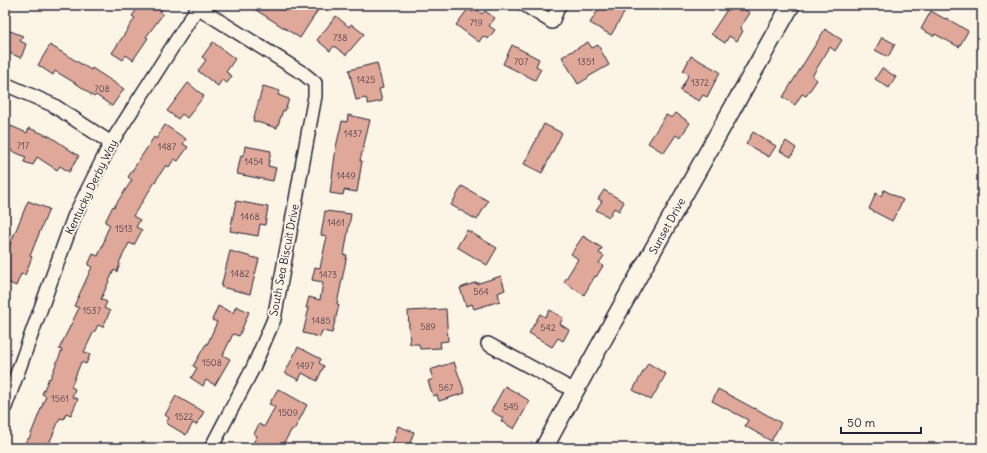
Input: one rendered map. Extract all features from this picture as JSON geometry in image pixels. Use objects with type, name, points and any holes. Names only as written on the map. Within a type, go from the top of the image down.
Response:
[{"type":"main road","name":"Sunset Drive","points":[[544,448],[716,136],[791,5]]},
{"type":"street","points":[[525,5],[552,22],[559,5]]},
{"type":"street","name":"South Sea Biscuit Drive","points":[[198,6],[304,74],[315,83],[315,96],[274,319],[253,368],[211,448]]},
{"type":"street","name":"Kentucky Derby Way","points":[[5,407],[74,217],[111,143],[198,6]]},
{"type":"street","points":[[5,84],[53,105],[111,143]]},
{"type":"street","points":[[488,344],[575,391]]},
{"type":"building","points":[[140,5],[165,5],[160,12],[163,14],[146,37],[148,38],[133,60],[126,55],[123,60],[112,53],[135,18],[132,16]]},
{"type":"building","points":[[248,5],[310,5],[318,10],[300,38]]},
{"type":"building","points":[[601,5],[622,5],[627,8],[611,35],[590,23]]},
{"type":"building","points":[[730,5],[737,5],[750,13],[740,28],[743,31],[737,41],[729,36],[725,43],[711,34]]},
{"type":"building","points":[[468,9],[473,12],[476,9],[482,14],[485,11],[495,18],[489,26],[495,30],[488,39],[483,36],[479,42],[456,25]]},
{"type":"building","points":[[931,11],[968,31],[959,47],[935,34],[934,36],[921,29]]},
{"type":"building","points":[[336,16],[349,27],[351,24],[364,34],[346,55],[334,46],[330,51],[317,40]]},
{"type":"building","points":[[5,29],[23,36],[20,41],[26,44],[21,58],[5,51]]},
{"type":"building","points":[[825,29],[842,40],[835,51],[830,47],[812,76],[817,80],[806,96],[802,94],[795,105],[783,97]]},
{"type":"building","points":[[882,37],[895,44],[888,57],[875,50]]},
{"type":"building","points":[[213,42],[235,59],[226,72],[232,76],[227,83],[222,80],[218,86],[198,71],[206,60],[202,57]]},
{"type":"building","points":[[588,42],[592,48],[598,45],[609,65],[578,84],[562,57]]},
{"type":"building","points":[[50,45],[91,70],[92,68],[124,89],[112,106],[96,95],[94,97],[80,86],[55,71],[53,75],[38,65]]},
{"type":"building","points":[[512,45],[539,59],[536,66],[541,69],[535,80],[503,64]]},
{"type":"building","points":[[691,56],[720,72],[707,97],[703,95],[699,101],[680,91],[689,74],[683,71]]},
{"type":"building","points":[[377,63],[383,88],[379,89],[382,101],[368,104],[366,98],[356,100],[349,70]]},
{"type":"building","points":[[882,68],[896,77],[889,88],[875,79]]},
{"type":"building","points":[[188,83],[204,96],[187,118],[182,114],[178,119],[167,111]]},
{"type":"building","points":[[263,86],[280,91],[278,95],[289,99],[285,111],[283,110],[277,128],[253,121]]},
{"type":"building","points":[[676,113],[690,123],[680,138],[676,135],[664,153],[648,143],[666,115],[672,118]]},
{"type":"building","points":[[348,115],[370,120],[360,161],[362,161],[357,192],[344,190],[343,195],[330,193],[336,147],[342,121],[347,122]]},
{"type":"building","points":[[544,124],[562,133],[542,173],[524,164]]},
{"type":"building","points":[[165,125],[186,139],[183,144],[188,147],[178,161],[174,159],[169,167],[166,165],[133,216],[140,220],[136,227],[142,230],[134,245],[129,243],[119,263],[117,272],[114,270],[101,299],[107,302],[104,308],[110,311],[103,327],[98,325],[94,331],[84,352],[90,355],[86,364],[81,362],[71,387],[75,389],[72,397],[78,399],[71,415],[66,413],[64,419],[60,418],[48,446],[49,448],[23,448],[27,439],[29,439],[46,396],[42,394],[62,350],[59,349],[79,308],[74,306],[92,267],[88,265],[93,254],[98,256],[105,239],[104,238],[110,225],[105,222],[113,206],[114,207],[132,180],[128,177],[154,137],[156,139]]},
{"type":"building","points":[[11,126],[27,133],[29,128],[51,137],[79,156],[69,172],[60,166],[57,170],[37,157],[33,165],[24,162],[26,157],[5,148],[5,141]]},
{"type":"building","points":[[753,132],[776,146],[769,157],[746,144]]},
{"type":"building","points":[[786,141],[796,148],[791,157],[780,151]]},
{"type":"building","points":[[245,146],[271,151],[268,166],[276,168],[273,181],[237,174],[241,155],[244,155]]},
{"type":"building","points":[[462,186],[488,201],[477,220],[451,205]]},
{"type":"building","points":[[604,190],[624,202],[619,211],[614,208],[609,217],[596,210],[602,201],[598,199]]},
{"type":"building","points":[[884,190],[903,200],[892,221],[869,209],[876,193],[881,196]]},
{"type":"building","points":[[28,201],[49,209],[30,256],[32,257],[25,275],[21,274],[16,286],[5,281],[5,245],[9,247]]},
{"type":"building","points":[[236,201],[268,207],[265,225],[260,224],[258,236],[230,231]]},
{"type":"building","points":[[325,211],[351,214],[344,255],[347,255],[337,304],[339,305],[332,333],[322,331],[320,337],[303,333],[309,308],[306,308],[309,297],[320,300],[323,282],[312,280],[315,267],[320,268],[327,236],[321,235]]},
{"type":"building","points":[[467,230],[497,248],[487,265],[457,247]]},
{"type":"building","points":[[583,236],[602,248],[599,253],[604,256],[599,263],[603,266],[596,277],[595,276],[584,295],[564,282],[578,259],[571,254]]},
{"type":"building","points":[[230,251],[259,259],[250,294],[221,287]]},
{"type":"building","points":[[501,276],[505,290],[498,293],[500,301],[474,309],[472,304],[466,306],[460,288]]},
{"type":"building","points":[[218,306],[233,313],[236,306],[249,312],[239,336],[233,334],[223,355],[230,359],[215,385],[206,380],[203,386],[191,378],[197,368],[193,366],[206,344],[207,345],[217,322],[212,320]]},
{"type":"building","points":[[446,309],[448,341],[440,342],[441,348],[420,349],[419,344],[410,344],[408,311]]},
{"type":"building","points":[[550,310],[563,318],[560,324],[569,330],[563,341],[558,338],[552,347],[529,333],[540,314],[545,317]]},
{"type":"building","points":[[298,347],[321,359],[319,363],[324,366],[317,381],[302,373],[299,380],[285,373]]},
{"type":"building","points":[[454,362],[465,393],[439,401],[437,395],[433,396],[428,381],[433,379],[430,370]]},
{"type":"building","points":[[648,363],[666,374],[651,400],[633,390]]},
{"type":"building","points":[[505,386],[530,401],[514,429],[501,421],[503,418],[491,411]]},
{"type":"building","points":[[278,389],[307,405],[294,430],[292,429],[281,448],[250,448],[257,436],[254,434],[259,424],[264,427],[275,407],[269,404]]},
{"type":"building","points":[[718,389],[781,423],[771,441],[745,426],[748,420],[712,401]]},
{"type":"building","points":[[176,396],[204,412],[196,425],[193,423],[186,435],[166,423],[169,418],[165,415]]},
{"type":"building","points":[[398,426],[414,432],[408,448],[391,448]]}]
